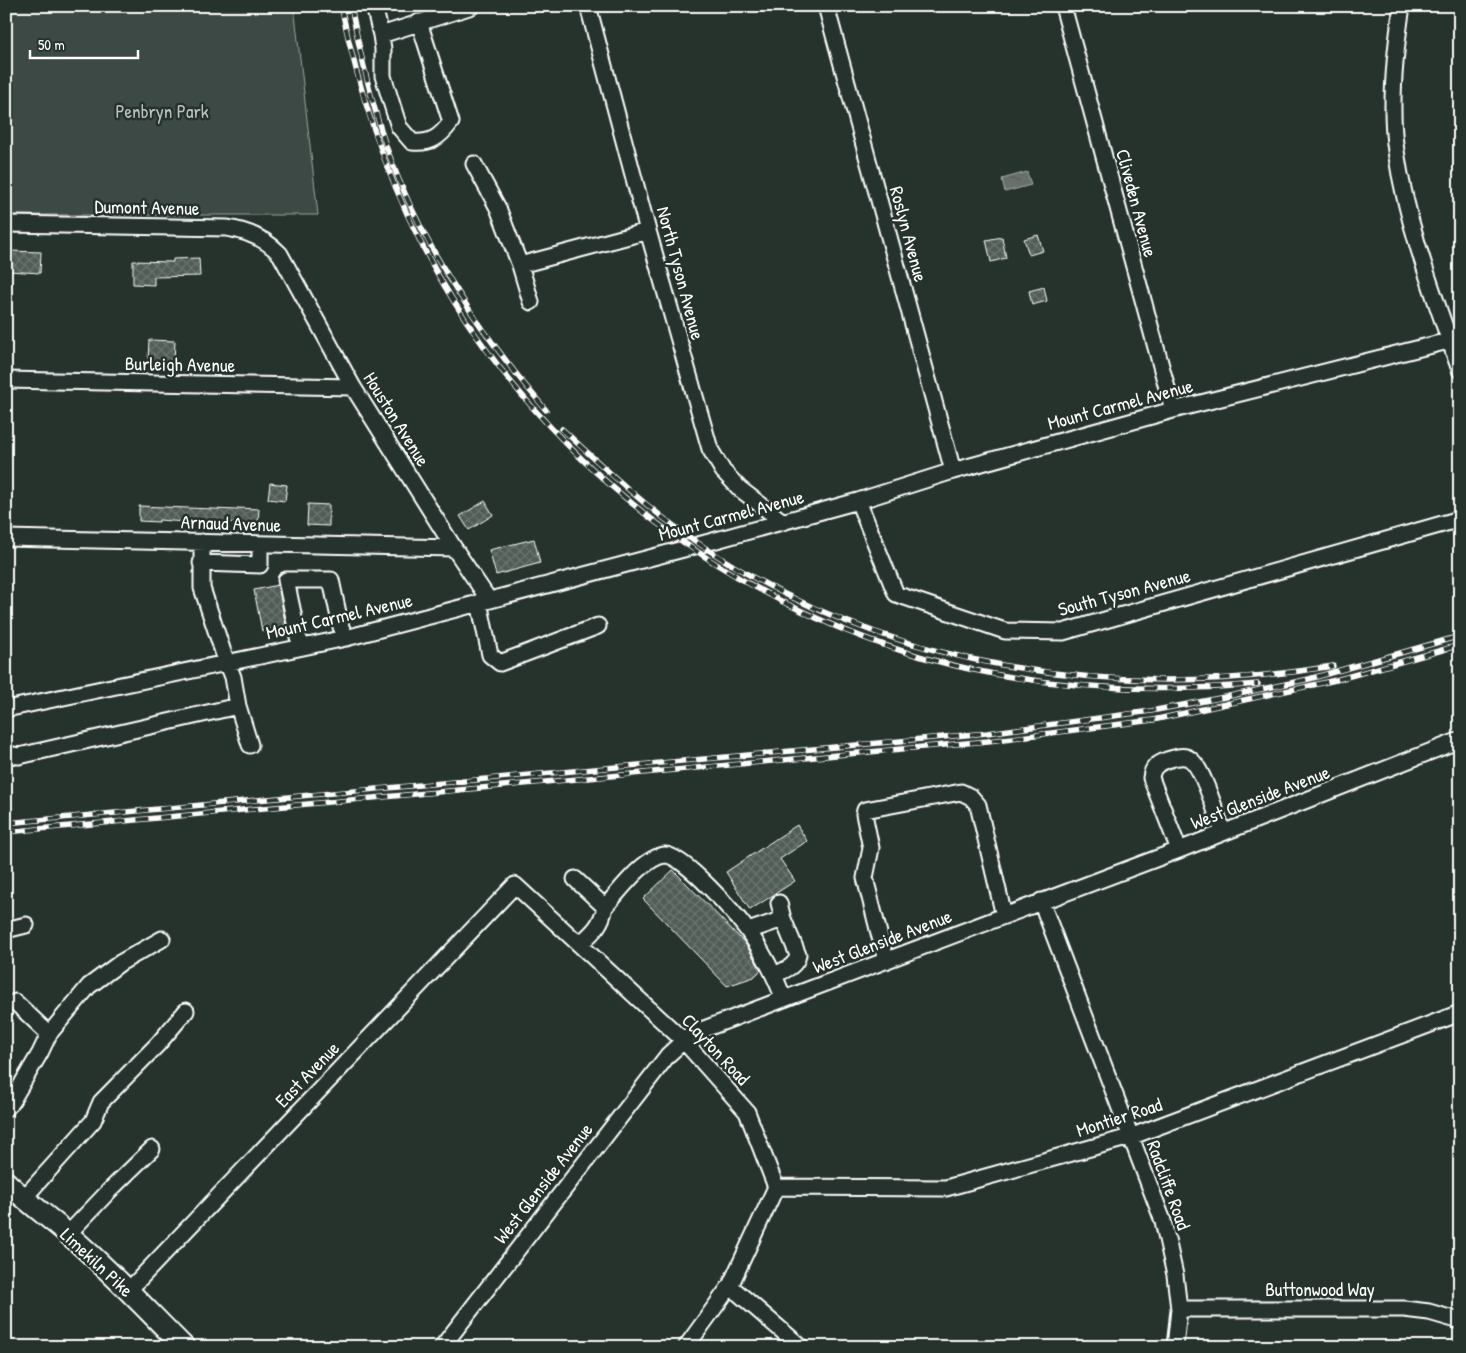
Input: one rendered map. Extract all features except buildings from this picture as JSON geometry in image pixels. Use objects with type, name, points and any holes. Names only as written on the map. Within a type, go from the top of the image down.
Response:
[{"type":"main road","name":"Limekiln Pike","points":[[6,1182],[23,1199],[68,1234],[184,1347]]},
{"type":"street","points":[[374,6],[383,49],[383,76],[399,127],[412,142],[421,143],[443,133],[451,122],[419,22]]},
{"type":"street","name":"North Tyson Avenue","points":[[588,6],[648,231],[710,449],[723,470],[740,489],[783,522]]},
{"type":"street","name":"Roslyn Avenue","points":[[826,6],[953,472]]},
{"type":"street","name":"Cliveden Avenue","points":[[1063,6],[1173,410]]},
{"type":"street","points":[[1402,6],[1393,98],[1395,150],[1408,218],[1455,339],[1460,370]]},
{"type":"street","points":[[381,35],[462,8]]},
{"type":"street","points":[[474,164],[498,208],[520,264],[531,302]]},
{"type":"street","name":"Dumont Avenue","points":[[6,224],[227,228],[244,231],[258,237],[270,243],[280,254]]},
{"type":"street","points":[[520,264],[648,231]]},
{"type":"street","name":"Houston Avenue","points":[[280,254],[353,387],[454,548],[484,601]]},
{"type":"street","name":"Mount Carmel Avenue","points":[[6,709],[346,638],[783,522],[1173,410],[1455,339]]},
{"type":"street","name":"Burleigh Avenue","points":[[6,380],[353,387]]},
{"type":"street","name":"South Tyson Avenue","points":[[858,501],[896,594],[1005,631],[1063,632],[1460,519]]},
{"type":"street","name":"Arnaud Avenue","points":[[6,538],[454,548]]},
{"type":"street","points":[[202,542],[202,588],[233,677],[238,706],[250,745]]},
{"type":"street","points":[[201,563],[260,565],[260,544]]},
{"type":"street","points":[[302,646],[298,636],[286,580],[331,580],[341,627],[346,638]]},
{"type":"street","points":[[484,601],[490,655],[500,663],[598,626]]},
{"type":"street","points":[[6,754],[19,756],[238,706]]},
{"type":"street","name":"West Glenside Avenue","points":[[442,1347],[668,1054],[683,1040],[700,1029],[1179,850],[1460,740]]},
{"type":"street","points":[[1179,850],[1151,778],[1151,771],[1156,765],[1163,762],[1182,756],[1190,759],[1208,790],[1223,832]]},
{"type":"street","points":[[886,961],[864,878],[871,848],[864,814],[865,810],[961,792],[971,797],[978,805],[1004,916]]},
{"type":"street","points":[[580,944],[598,927],[605,907],[642,867],[654,858],[667,855],[683,862],[695,872],[748,931],[774,975],[784,999]]},
{"type":"street","points":[[575,879],[605,907]]},
{"type":"street","name":"Clayton Road","points":[[515,885],[683,1040],[748,1112],[776,1187]]},
{"type":"street","name":"East Avenue","points":[[128,1291],[515,885]]},
{"type":"street","name":"Radcliffe Road","points":[[1041,901],[1163,1221],[1175,1276],[1179,1309],[1175,1347]]},
{"type":"street","points":[[774,975],[792,966],[798,958],[779,903]]},
{"type":"street","points":[[748,931],[783,919]]},
{"type":"street","points":[[6,930],[26,925]]},
{"type":"street","points":[[6,1108],[40,1053],[48,1034],[89,986],[120,963],[162,938]]},
{"type":"street","points":[[15,1002],[48,1034]]},
{"type":"street","points":[[23,1199],[93,1121],[101,1102],[158,1044],[186,1011]]},
{"type":"street","name":"Montier Road","points":[[776,1187],[946,1188],[1130,1137],[1460,1013]]},
{"type":"street","points":[[68,1234],[152,1150]]},
{"type":"street","points":[[686,1347],[730,1286],[776,1187]]},
{"type":"street","points":[[730,1286],[800,1347]]},
{"type":"street","name":"Buttonwood Way","points":[[1179,1309],[1404,1309],[1439,1314],[1460,1321]]},
{"type":"green space","name":"Penbryn Park","points":[[6,6],[294,6],[318,215],[6,215]]},
{"type":"water","points":[[1027,172],[1031,185],[1005,192],[1002,179]]},
{"type":"railway","points":[[341,6],[363,96],[394,183],[419,239],[465,319],[521,394],[585,462],[656,522],[734,575],[817,618],[904,651],[994,674],[1060,683],[1159,689],[1258,684]]},
{"type":"railway","points":[[351,6],[366,76],[386,146],[416,217],[434,252],[475,318],[546,410]]},
{"type":"railway","points":[[562,429],[647,505],[701,545],[772,587],[847,621],[924,647],[1005,666],[1086,676],[1169,680],[1251,676],[1333,666]]},
{"type":"railway","points":[[6,823],[987,733],[1151,711],[1225,697],[1309,679],[1460,636]]},
{"type":"railway","points":[[6,832],[988,741],[1153,720],[1336,680],[1460,645]]}]
